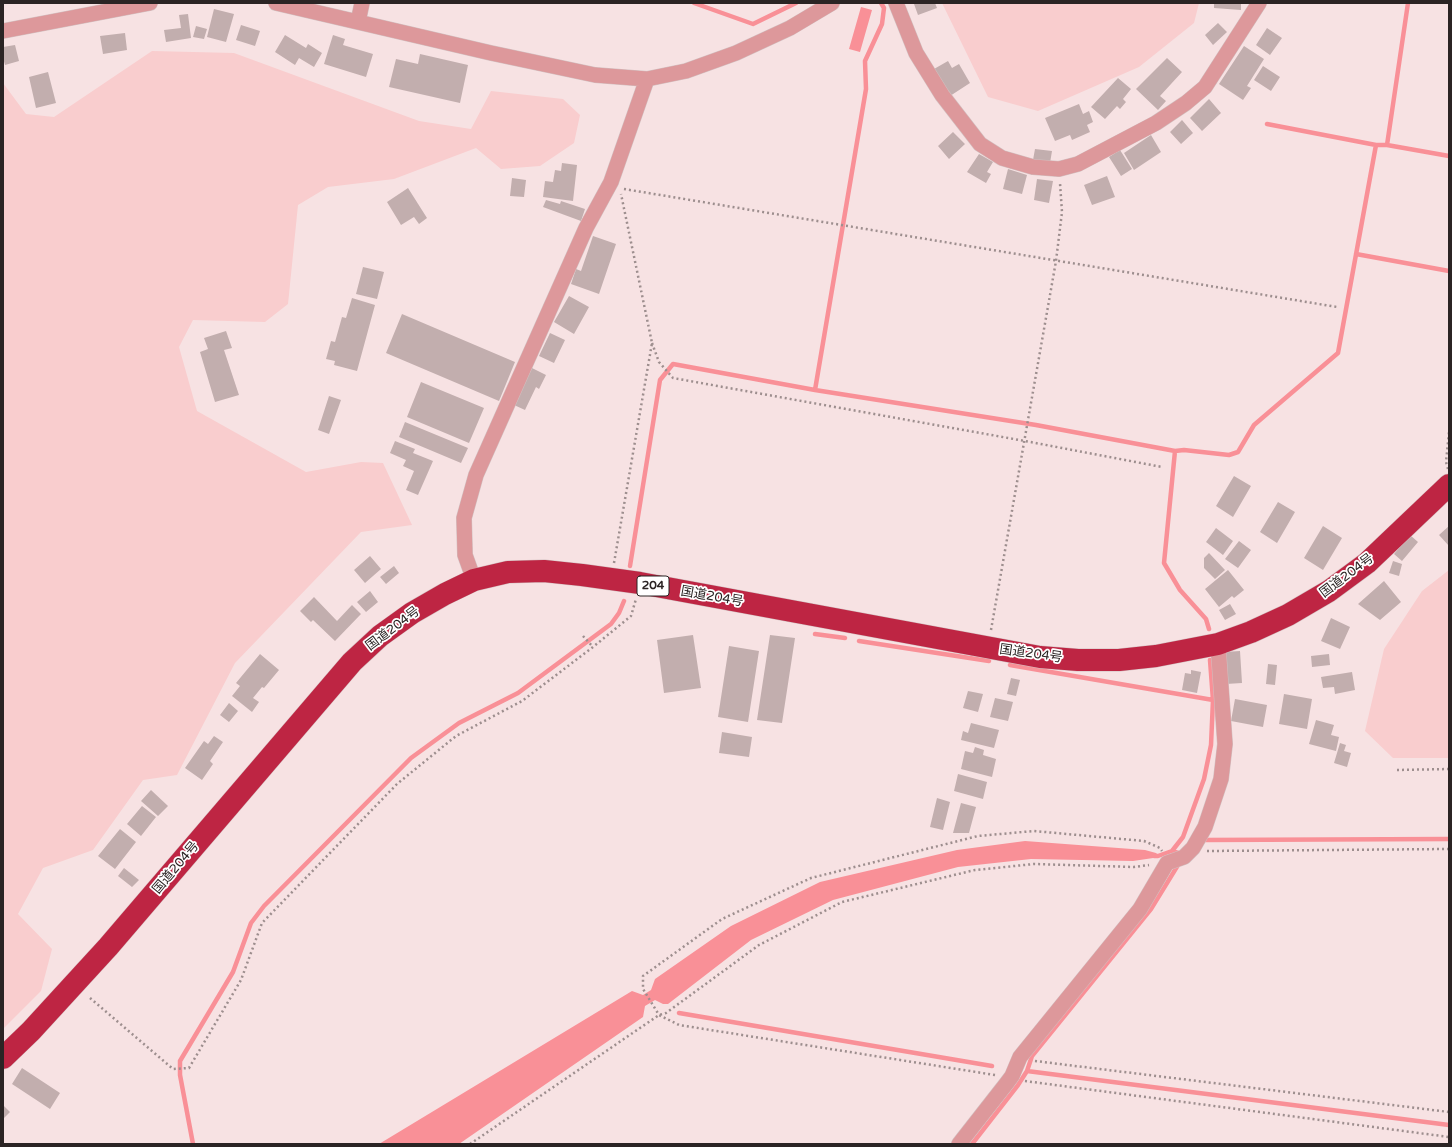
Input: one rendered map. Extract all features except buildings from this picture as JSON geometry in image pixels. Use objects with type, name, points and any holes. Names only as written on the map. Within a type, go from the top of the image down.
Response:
[{"type":"highway","name":"国道204号","points":[[3,1058],[108,947],[352,662],[380,636],[412,613],[445,594],[474,580],[508,572],[544,571],[611,579],[640,583],[1040,657],[1078,660],[1118,660],[1156,656],[1218,644],[1251,632],[1288,615],[1329,592],[1367,563],[1449,485]]},
{"type":"street","points":[[3,31],[84,9],[150,3]]},
{"type":"street","points":[[276,3],[491,53],[595,75],[647,79],[686,71],[736,54],[790,28],[832,3]]},
{"type":"street","points":[[358,22],[362,3]]},
{"type":"street","points":[[896,3],[916,53],[942,95],[980,144],[1002,158],[1033,168],[1059,169],[1078,164],[1156,123],[1186,103],[1205,87],[1259,3]]},
{"type":"street","points":[[474,580],[465,555],[464,518],[476,475],[586,228],[611,182],[647,79]]},
{"type":"street","points":[[959,1144],[1012,1076],[1020,1057],[1140,909],[1179,857],[1205,827],[1221,779],[1226,744],[1218,644]]},
{"type":"path","points":[[988,648],[1056,261],[1062,212],[1059,169]]},
{"type":"path","points":[[1162,467],[673,378],[659,362],[652,343],[620,188],[1337,307]]},
{"type":"path","points":[[611,579],[652,343]]},
{"type":"path","points":[[1449,432],[1446,462],[1449,471]]},
{"type":"path","points":[[90,998],[173,1069],[189,1068],[241,980],[262,923],[397,784],[456,736],[522,701],[631,616],[640,583]]},
{"type":"path","points":[[583,636],[593,647]]},
{"type":"path","points":[[1397,770],[1449,769]]},
{"type":"path","points":[[1012,1076],[990,1075],[679,1025],[659,1015],[643,989],[643,976],[722,919],[811,878],[978,836],[1034,831],[1144,841],[1160,848]]},
{"type":"path","points":[[470,1144],[659,1015],[666,1013],[758,945],[842,902],[975,870],[1034,864],[1134,867],[1203,851],[1449,849]]},
{"type":"path","points":[[1035,1061],[1449,1112]]},
{"type":"path","points":[[1029,1082],[1449,1137]]},
{"type":"shaded area","points":[[942,3],[1199,3],[1194,23],[1139,67],[1038,111],[988,97]]},
{"type":"shaded area","points":[[861,7],[872,10],[860,52],[849,49]]},
{"type":"shaded area","points":[[152,51],[234,53],[419,121],[471,129],[491,91],[563,99],[580,115],[574,143],[540,166],[501,169],[476,148],[394,179],[328,187],[298,205],[288,304],[265,322],[193,320],[179,347],[197,411],[306,472],[361,462],[383,463],[412,525],[361,532],[235,663],[177,775],[143,780],[93,850],[43,868],[18,914],[52,949],[41,991],[3,1029],[3,83],[26,114],[54,117]]},
{"type":"shaded area","points":[[1449,570],[1449,758],[1393,758],[1365,731],[1384,649],[1422,591]]},
{"type":"shaded area","points":[[1025,841],[1145,850],[1156,853],[1160,857],[1133,861],[1031,859],[958,867],[833,900],[751,940],[668,1004],[663,1004],[655,1000],[645,1006],[643,1017],[459,1144],[379,1144],[632,991],[643,995],[651,990],[655,979],[731,926],[820,882],[957,850]]},
{"type":"waterway","points":[[694,3],[753,24],[796,3]]},
{"type":"waterway","points":[[815,390],[866,89],[865,61],[882,24],[884,8],[881,3]]},
{"type":"waterway","points":[[1267,124],[1376,145],[1387,145],[1408,3]]},
{"type":"waterway","points":[[630,566],[660,380],[673,364],[815,390],[1036,425],[1175,451],[1184,450],[1229,455],[1238,452],[1254,425],[1338,353],[1376,145]]},
{"type":"waterway","points":[[1387,145],[1449,156]]},
{"type":"waterway","points":[[1356,254],[1449,271]]},
{"type":"waterway","points":[[1175,451],[1164,563],[1180,590],[1206,619],[1209,629]]},
{"type":"waterway","points":[[193,1144],[180,1075],[180,1061],[233,972],[251,923],[264,906],[411,758],[459,723],[518,693],[611,624],[619,613],[624,601]]},
{"type":"waterway","points":[[815,634],[845,638]]},
{"type":"waterway","points":[[859,641],[989,661]]},
{"type":"waterway","points":[[1154,856],[1172,851],[1183,837],[1204,779],[1211,745],[1213,700],[1210,660]]},
{"type":"waterway","points":[[1010,665],[1213,700]]},
{"type":"waterway","points":[[1204,840],[1449,839]]},
{"type":"waterway","points":[[972,1144],[1018,1085],[1027,1071],[1032,1056],[1151,909],[1178,865],[1178,853],[1172,851]]},
{"type":"waterway","points":[[679,1013],[992,1066]]},
{"type":"waterway","points":[[1027,1071],[1449,1125]]}]
